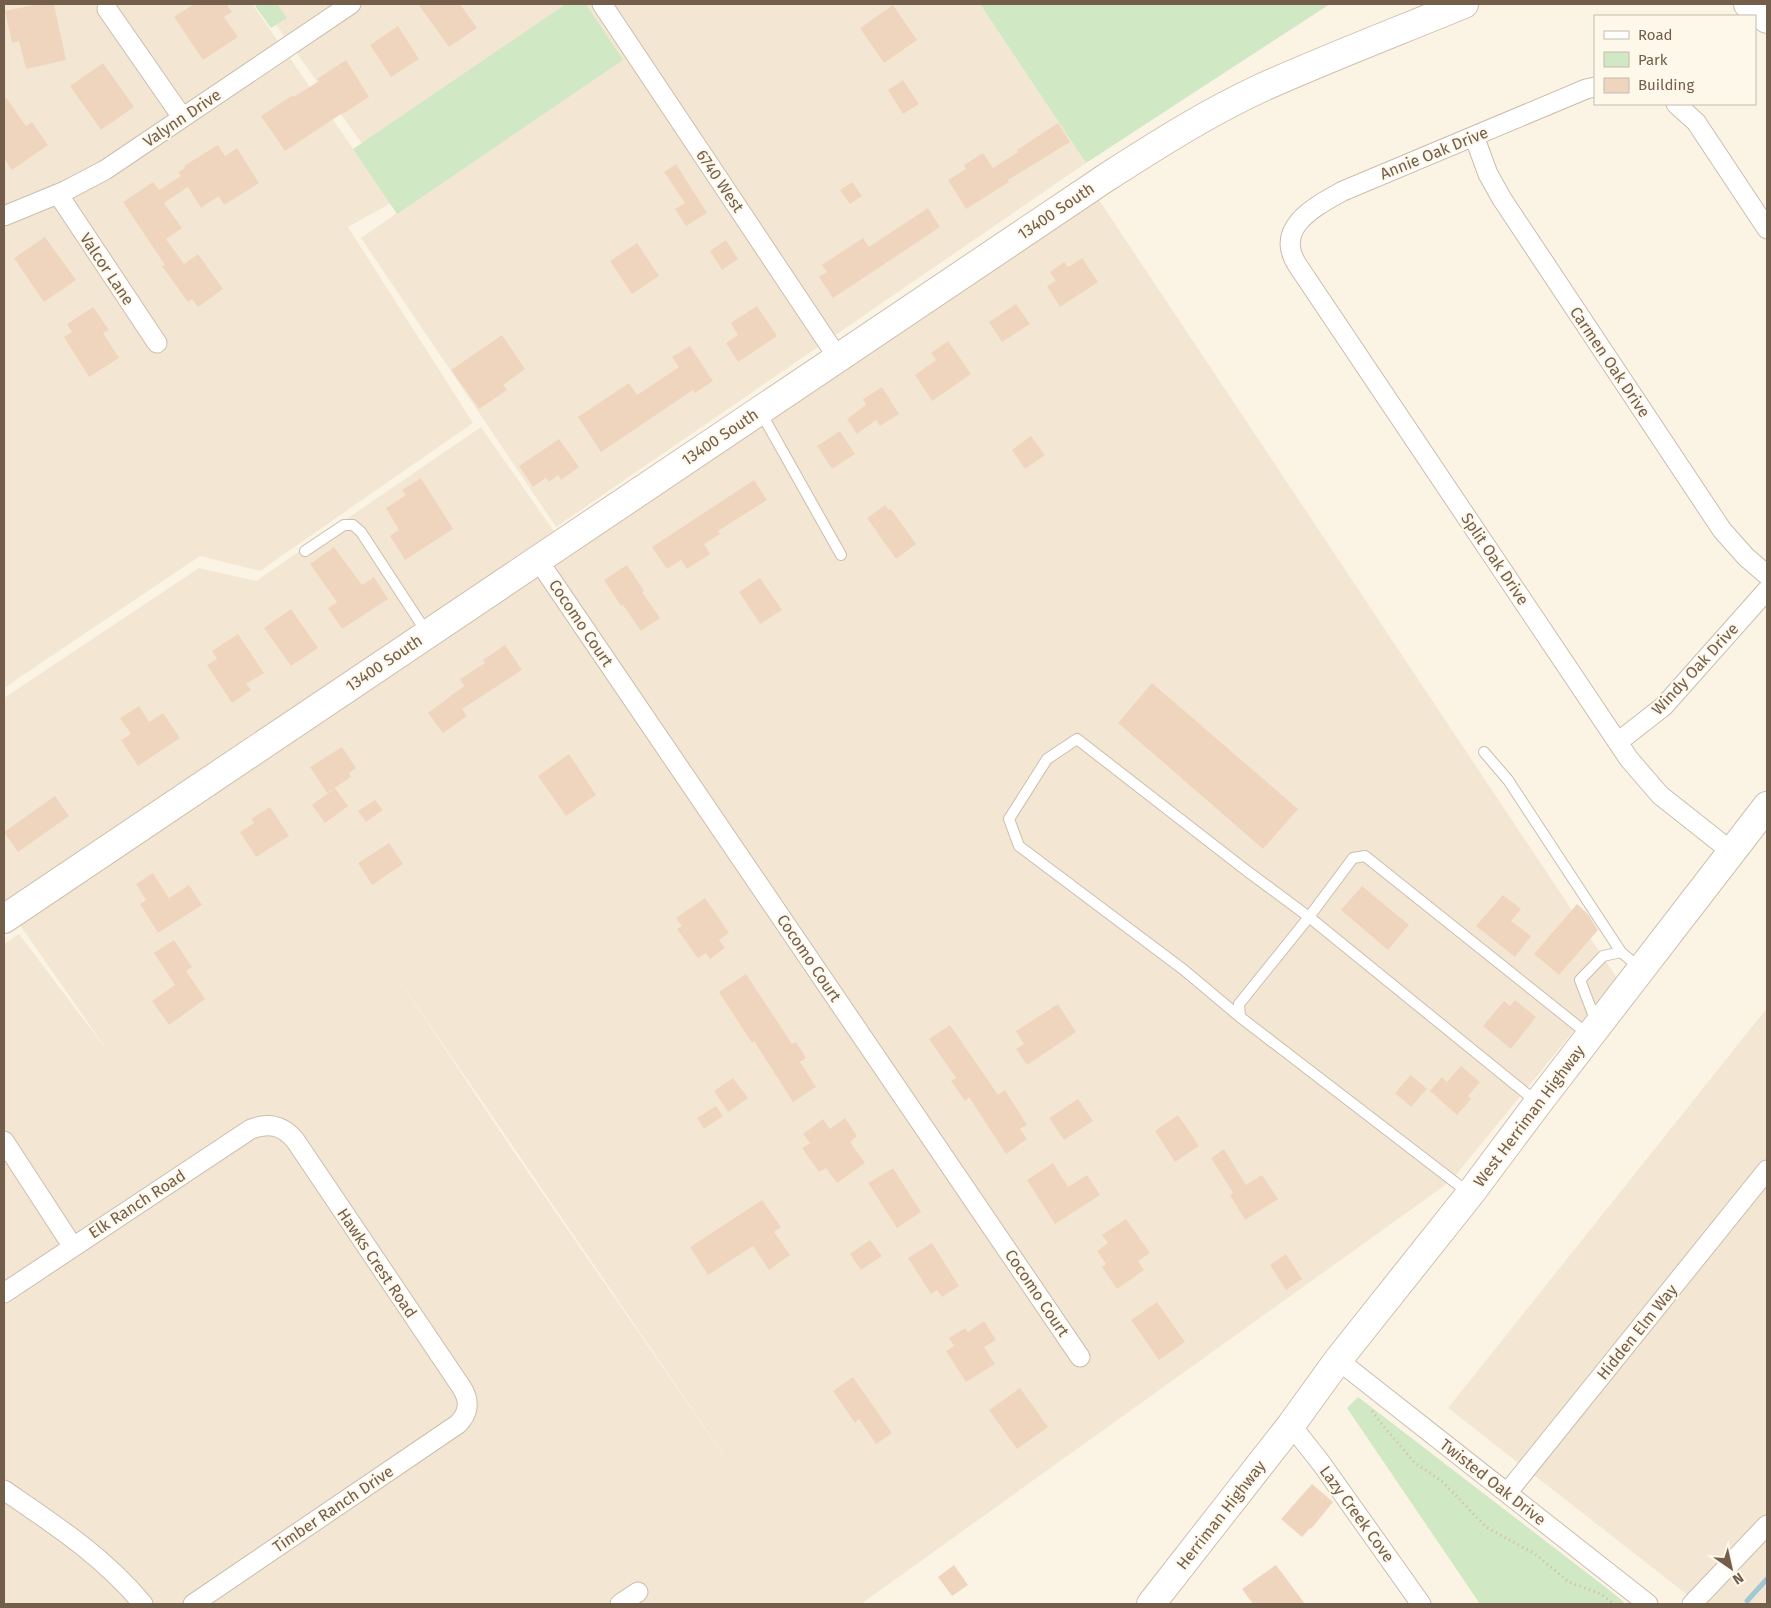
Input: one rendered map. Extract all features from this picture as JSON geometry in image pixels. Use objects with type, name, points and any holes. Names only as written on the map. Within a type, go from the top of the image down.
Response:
[{"type":"street","name":"Valynn Drive","points":[[4,216],[58,194],[106,170],[350,4]]},
{"type":"street","name":"6740 West","points":[[602,4],[838,358]]},
{"type":"street","name":"13400 South","points":[[4,919],[1107,177],[1181,130],[1262,88],[1464,4]]},
{"type":"street","points":[[1748,4],[1767,19]]},
{"type":"street","points":[[107,9],[182,118]]},
{"type":"street","name":"Annie Oak Drive","points":[[1290,241],[1295,226],[1300,220],[1328,199],[1359,184],[1586,89],[1594,88]]},
{"type":"street","points":[[1677,105],[1696,122],[1767,229]]},
{"type":"street","name":"Carmen Oak Drive","points":[[1474,136],[1488,174],[1502,199],[1722,530],[1746,557],[1767,575]]},
{"type":"street","name":"Valcor Lane","points":[[58,194],[157,343]]},
{"type":"street","name":"Split Oak Drive","points":[[1290,241],[1290,250],[1298,266],[1638,770],[1660,795],[1732,852]]},
{"type":"street","name":"Cocomo Court","points":[[538,560],[1080,1357]]},
{"type":"street","name":"Windy Oak Drive","points":[[1618,742],[1664,706],[1767,590]]},
{"type":"street","name":"West Herriman Highway","points":[[1290,1425],[1338,1360],[1470,1194],[1595,1029],[1631,961],[1732,852],[1767,806]]},
{"type":"street","name":"Elk Ranch Road","points":[[4,1293],[252,1129],[267,1125],[274,1126]]},
{"type":"street","name":"Hawks Crest Road","points":[[274,1126],[289,1134],[294,1140],[462,1388],[468,1401],[467,1408]]},
{"type":"street","points":[[4,1141],[73,1247]]},
{"type":"street","name":"Hidden Elm Way","points":[[1507,1493],[1767,1170]]},
{"type":"street","name":"Twisted Oak Drive","points":[[1338,1360],[1648,1604]]},
{"type":"street","name":"Timber Ranch Drive","points":[[193,1604],[458,1424],[467,1408]]},
{"type":"street","name":"Herriman Highway","points":[[1151,1604],[1290,1425]]},
{"type":"street","name":"Lazy Creek Cove","points":[[1290,1425],[1321,1463],[1421,1604]]},
{"type":"street","points":[[4,1490],[97,1556],[143,1604]]},
{"type":"street","points":[[1692,1604],[1767,1525]]},
{"type":"street","points":[[620,1604],[638,1592]]},
{"type":"lane","points":[[760,410],[841,554]]},
{"type":"lane","points":[[305,551],[344,524],[353,525],[361,532],[428,634]]},
{"type":"lane","points":[[1470,1194],[1240,1017],[1184,970],[1019,846],[1009,819],[1046,759],[1076,739],[1309,917],[1538,1103]]},
{"type":"lane","points":[[1484,752],[1508,780],[1631,961]]},
{"type":"lane","points":[[1240,1017],[1239,1004],[1309,917],[1353,858],[1365,856],[1595,1029]]},
{"type":"lane","points":[[1595,1029],[1593,1014],[1580,980],[1602,956],[1631,961]]},
{"type":"path","points":[[1370,1408],[1415,1463],[1443,1482],[1486,1527],[1535,1554],[1569,1582],[1601,1594],[1614,1604]]},
{"type":"shaded area","points":[[4,4],[252,4],[391,203],[348,227],[473,423],[260,571],[200,556],[4,688]]},
{"type":"shaded area","points":[[261,4],[980,4],[1086,163],[556,527],[361,238],[407,206]]},
{"type":"shaded area","points":[[1097,197],[1617,978],[1451,1181],[861,1604],[4,1604],[4,944],[19,934],[109,1053],[4,902],[4,698],[199,568],[256,581],[481,427],[567,550]],"holes":[[[395,974],[751,1495],[512,1149]]]},
{"type":"shaded area","points":[[1767,1008],[1767,1604],[1699,1604],[1448,1408]]},
{"type":"green space","points":[[259,4],[277,4],[287,18],[271,28],[255,6]]},
{"type":"green space","points":[[566,4],[586,4],[623,60],[397,214],[353,149]]},
{"type":"green space","points":[[980,4],[1330,4],[1086,163]]},
{"type":"green space","points":[[1358,1397],[1626,1604],[1480,1604],[1347,1408]]},
{"type":"building","points":[[38,4],[54,4],[66,60],[26,69],[19,41],[12,43],[5,11]]},
{"type":"building","points":[[194,4],[226,4],[232,12],[224,17],[238,37],[203,60],[174,17]]},
{"type":"building","points":[[418,4],[460,4],[477,28],[449,47]]},
{"type":"building","points":[[893,5],[917,40],[884,63],[860,28]]},
{"type":"building","points":[[398,26],[419,59],[391,77],[370,45]]},
{"type":"building","points":[[346,60],[369,97],[285,151],[261,116],[319,81],[317,79]]},
{"type":"building","points":[[103,63],[134,107],[101,130],[70,86]]},
{"type":"building","points":[[903,80],[919,104],[903,114],[888,90]]},
{"type":"building","points":[[4,95],[26,126],[32,122],[48,145],[12,170],[4,158]]},
{"type":"building","points":[[1058,123],[1070,142],[1008,180],[1009,182],[966,209],[948,180],[966,169],[964,165],[983,153],[993,168]]},
{"type":"building","points":[[218,145],[225,156],[237,148],[259,183],[224,205],[219,196],[201,208],[188,187],[164,203],[182,228],[166,239],[184,264],[198,254],[223,289],[198,307],[192,299],[188,302],[162,266],[165,265],[123,202],[153,182],[159,190],[181,176],[178,172],[185,168],[184,166]]},
{"type":"building","points":[[676,164],[707,213],[686,226],[675,209],[685,203],[664,172]]},
{"type":"building","points":[[852,182],[862,196],[850,204],[840,190]]},
{"type":"building","points":[[928,208],[940,227],[833,298],[819,277],[827,272],[822,265],[863,238],[869,247]]},
{"type":"building","points":[[45,237],[76,280],[44,302],[14,258]]},
{"type":"building","points":[[726,240],[738,259],[722,270],[710,251]]},
{"type":"building","points":[[637,243],[659,276],[632,294],[610,261]]},
{"type":"building","points":[[1082,258],[1098,282],[1060,307],[1047,286],[1056,281],[1050,272],[1064,262],[1068,267]]},
{"type":"building","points":[[1016,304],[1030,324],[1002,342],[989,322]]},
{"type":"building","points":[[757,306],[777,336],[738,362],[726,343],[738,335],[731,323]]},
{"type":"building","points":[[93,307],[109,330],[103,333],[119,358],[89,377],[64,337],[72,332],[67,324]]},
{"type":"building","points":[[502,335],[525,369],[503,385],[507,390],[479,409],[451,370]]},
{"type":"building","points":[[948,341],[971,374],[932,401],[915,375],[936,360],[931,353]]},
{"type":"building","points":[[690,346],[713,381],[695,393],[693,390],[601,452],[578,417],[629,383],[637,395],[679,367],[672,357]]},
{"type":"building","points":[[882,387],[899,414],[880,426],[876,420],[857,434],[847,419],[866,405],[863,399]]},
{"type":"building","points":[[840,431],[855,454],[832,469],[817,446]]},
{"type":"building","points":[[1031,436],[1045,455],[1025,469],[1012,450]]},
{"type":"building","points":[[559,439],[579,467],[561,480],[558,475],[549,482],[546,478],[533,487],[519,466]]},
{"type":"building","points":[[421,478],[453,529],[405,560],[390,536],[399,530],[386,508],[406,495],[402,490]]},
{"type":"building","points":[[754,480],[767,500],[718,531],[720,534],[704,544],[710,554],[687,569],[681,560],[667,569],[652,547]]},
{"type":"building","points":[[885,505],[889,510],[891,509],[916,544],[896,559],[867,518]]},
{"type":"building","points":[[334,547],[362,585],[374,577],[388,599],[342,629],[328,608],[337,602],[310,564]]},
{"type":"building","points":[[627,565],[644,591],[642,592],[660,618],[641,631],[623,605],[621,606],[604,580]]},
{"type":"building","points":[[760,578],[782,610],[760,624],[739,592]]},
{"type":"building","points":[[291,609],[318,648],[291,666],[264,628]]},
{"type":"building","points":[[238,634],[264,673],[246,684],[251,690],[232,703],[207,665],[217,659],[212,651]]},
{"type":"building","points":[[505,645],[522,670],[462,709],[467,716],[443,733],[428,713],[464,686],[460,679],[485,663],[483,660]]},
{"type":"building","points":[[1152,683],[1298,809],[1263,849],[1118,723]]},
{"type":"building","points":[[139,706],[149,722],[163,713],[180,738],[138,766],[121,740],[131,734],[120,718]]},
{"type":"building","points":[[342,747],[356,768],[349,773],[351,777],[327,793],[310,767]]},
{"type":"building","points":[[569,754],[596,795],[566,816],[538,776]]},
{"type":"building","points":[[335,788],[348,806],[325,823],[312,805]]},
{"type":"building","points":[[55,796],[69,816],[18,852],[4,832]]},
{"type":"building","points":[[375,800],[383,810],[366,822],[358,811]]},
{"type":"building","points":[[270,807],[289,836],[256,857],[240,832],[254,823],[251,819]]},
{"type":"building","points":[[389,843],[403,864],[372,885],[358,863]]},
{"type":"building","points":[[153,873],[169,898],[189,885],[202,905],[158,933],[140,904],[146,900],[136,884]]},
{"type":"building","points":[[1362,886],[1409,925],[1388,950],[1341,910]]},
{"type":"building","points":[[1503,895],[1521,909],[1511,921],[1531,936],[1515,957],[1476,926]]},
{"type":"building","points":[[705,898],[729,933],[719,940],[725,948],[710,959],[706,953],[698,958],[677,929],[682,926],[676,918]]},
{"type":"building","points":[[1577,904],[1588,914],[1598,930],[1559,975],[1534,954]]},
{"type":"building","points":[[174,940],[192,967],[186,971],[205,999],[169,1025],[152,1001],[175,985],[154,953]]},
{"type":"building","points":[[746,974],[792,1044],[796,1042],[806,1058],[800,1062],[816,1087],[793,1102],[754,1041],[752,1043],[719,992]]},
{"type":"building","points":[[1515,1000],[1536,1017],[1511,1049],[1483,1026],[1504,1001],[1510,1006]]},
{"type":"building","points":[[1058,1004],[1076,1032],[1027,1065],[1016,1049],[1024,1044],[1016,1031]]},
{"type":"building","points":[[950,1025],[998,1095],[1005,1090],[1027,1125],[1020,1129],[1027,1139],[1006,1154],[969,1097],[965,1101],[951,1081],[956,1078],[929,1039]]},
{"type":"building","points":[[1461,1066],[1480,1082],[1468,1096],[1471,1099],[1457,1115],[1430,1091],[1442,1077],[1447,1082]]},
{"type":"building","points":[[1411,1075],[1427,1089],[1411,1107],[1395,1093]]},
{"type":"building","points":[[733,1078],[748,1098],[728,1112],[714,1091]]},
{"type":"building","points":[[1078,1099],[1093,1121],[1064,1140],[1049,1118]]},
{"type":"building","points":[[716,1106],[723,1116],[704,1129],[697,1118]]},
{"type":"building","points":[[1178,1115],[1199,1146],[1175,1162],[1155,1131]]},
{"type":"building","points":[[845,1118],[857,1136],[850,1142],[865,1163],[837,1183],[826,1168],[819,1172],[802,1148],[810,1143],[803,1134],[823,1119],[830,1129]]},
{"type":"building","points":[[1224,1149],[1246,1185],[1262,1175],[1278,1199],[1245,1220],[1230,1195],[1233,1193],[1211,1158]]},
{"type":"building","points":[[1053,1163],[1068,1187],[1087,1175],[1100,1195],[1055,1224],[1027,1180]]},
{"type":"building","points":[[893,1168],[921,1212],[897,1228],[868,1183]]},
{"type":"building","points":[[762,1200],[781,1227],[774,1232],[790,1255],[769,1270],[753,1246],[708,1275],[690,1247]]},
{"type":"building","points":[[1126,1219],[1150,1253],[1138,1261],[1144,1270],[1117,1289],[1102,1267],[1106,1264],[1097,1251],[1108,1243],[1102,1235]]},
{"type":"building","points":[[870,1240],[882,1256],[861,1270],[850,1254]]},
{"type":"building","points":[[932,1243],[959,1286],[942,1297],[937,1290],[931,1294],[908,1258]]},
{"type":"building","points":[[1286,1254],[1302,1279],[1286,1290],[1270,1265]]},
{"type":"building","points":[[1157,1302],[1185,1342],[1159,1360],[1131,1320]]},
{"type":"building","points":[[984,1321],[996,1340],[984,1347],[995,1364],[966,1382],[946,1351],[954,1346],[949,1338],[965,1328],[968,1332]]},
{"type":"building","points":[[853,1377],[892,1433],[876,1444],[859,1419],[855,1423],[833,1391]]},
{"type":"building","points":[[1020,1388],[1048,1427],[1017,1449],[989,1410]]},
{"type":"building","points":[[1312,1484],[1333,1502],[1302,1537],[1281,1519]]},
{"type":"building","points":[[954,1565],[968,1585],[952,1596],[938,1577]]},
{"type":"building","points":[[1276,1565],[1305,1604],[1253,1604],[1242,1589]]},
{"type":"waterway","points":[[1747,1601],[1767,1579]]}]
